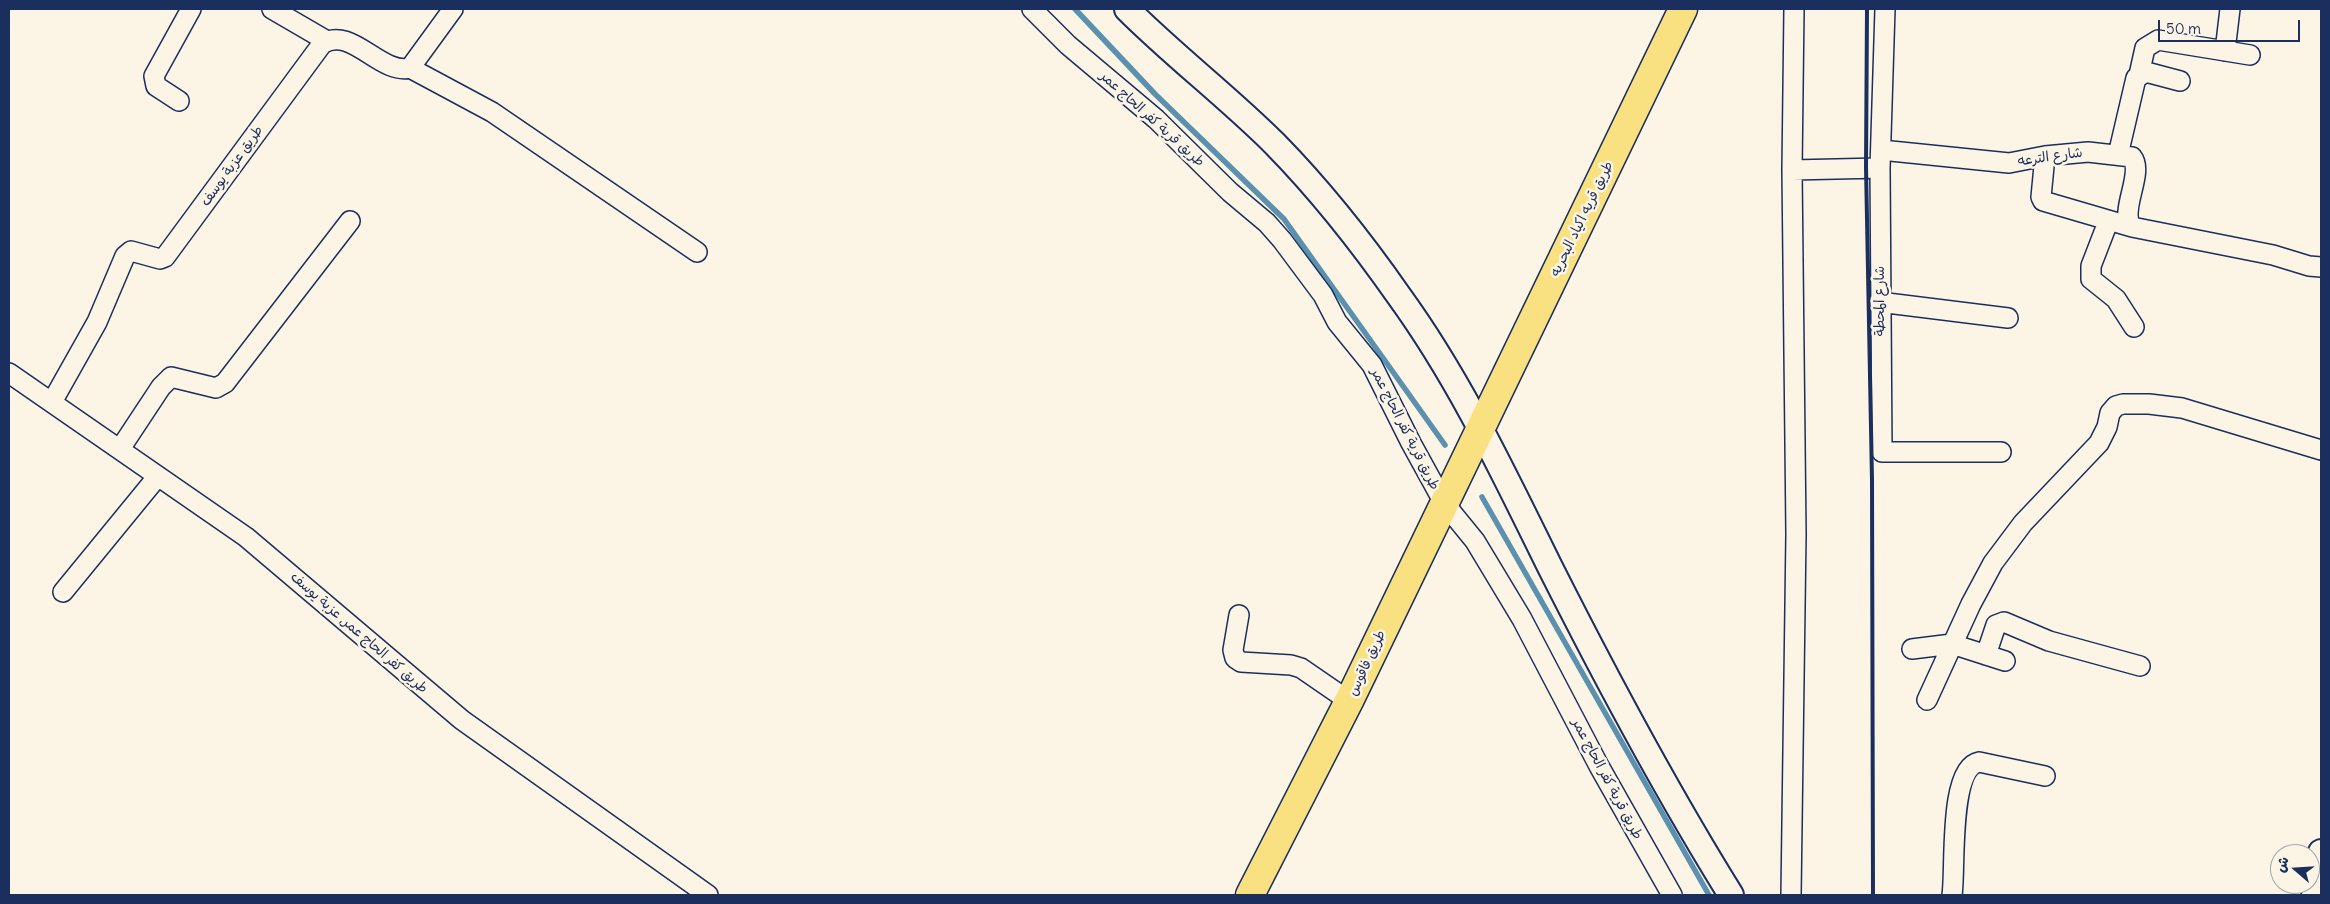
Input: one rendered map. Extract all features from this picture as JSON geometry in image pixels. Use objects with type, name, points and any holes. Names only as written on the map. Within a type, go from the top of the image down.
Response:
[{"type":"main road","name":"طريق قريه اكياد البحريه","points":[[1481,429],[1683,9]]},
{"type":"main road","name":"طريق فاقوس","points":[[1250,895],[1349,701],[1481,429]]},
{"type":"street","points":[[179,101],[156,86],[154,76],[191,9]]},
{"type":"street","points":[[272,9],[327,41],[334,40],[348,43],[397,68],[410,68],[492,112],[697,252]]},
{"type":"street","points":[[410,68],[453,9]]},
{"type":"street","name":"طريق قرية كفر الحاج عمر","points":[[1032,9],[1068,45],[1156,119],[1282,240],[1323,295],[1336,322],[1372,365],[1411,443],[1444,503],[1475,541],[1522,619],[1599,766],[1672,895]]},
{"type":"street","points":[[1127,9],[1274,143],[1310,181],[1400,297],[1428,338],[1481,429],[1600,665],[1695,838],[1731,895]]},
{"type":"street","points":[[1791,895],[1796,534],[1792,170],[1794,9]]},
{"type":"street","name":"شارع المحطة","points":[[1885,9],[1880,159],[1879,302],[1882,452],[2001,452]]},
{"type":"street","points":[[2225,51],[2230,9]]},
{"type":"street","points":[[2132,227],[2128,219],[2135,161],[2132,157],[2118,155],[2134,82],[2139,75],[2145,48],[2158,40],[2250,55]]},
{"type":"street","name":"طريق عزبة يوسف","points":[[52,402],[97,322],[125,256],[131,251],[160,259],[165,257],[322,44],[327,41]]},
{"type":"street","points":[[2139,75],[2150,72],[2180,81]]},
{"type":"street","name":"شارع الترعه","points":[[1792,170],[1880,159],[2009,163],[2045,156],[2088,152],[2118,155]]},
{"type":"street","points":[[2045,156],[2041,197],[2043,201],[2108,222],[2273,255],[2302,265],[2321,267]]},
{"type":"street","points":[[120,449],[161,387],[171,376],[216,388],[225,384],[350,222]]},
{"type":"street","points":[[2108,222],[2091,266],[2090,280],[2116,299],[2134,327]]},
{"type":"street","points":[[1879,302],[2008,318]]},
{"type":"street","name":"طريق كفر الحاج عمر, عزبة يوسف","points":[[9,373],[246,537],[462,720],[708,895]]},
{"type":"street","points":[[1926,700],[1981,584],[2007,542],[2099,443],[2108,427],[2110,413],[2116,406],[2122,404],[2149,404],[2182,408],[2321,450]]},
{"type":"street","points":[[63,592],[158,476]]},
{"type":"street","points":[[1239,615],[1233,650],[1235,658],[1241,662],[1291,665],[1301,668],[1349,701]]},
{"type":"street","points":[[1986,655],[1996,625],[2004,622],[2049,641],[2140,666]]},
{"type":"street","points":[[1912,649],[1952,644],[2005,661]]},
{"type":"street","points":[[1952,895],[1955,818],[1959,795],[1968,768],[1973,763],[1979,762],[2045,776]]},
{"type":"street","points":[[2314,895],[2321,852]]},
{"type":"waterway","points":[[1075,9],[1155,94],[1284,219],[1445,445]]},
{"type":"waterway","points":[[1482,497],[1709,895]]},
{"type":"railway","points":[[1867,9],[1866,167],[1872,480],[1873,895]]}]
